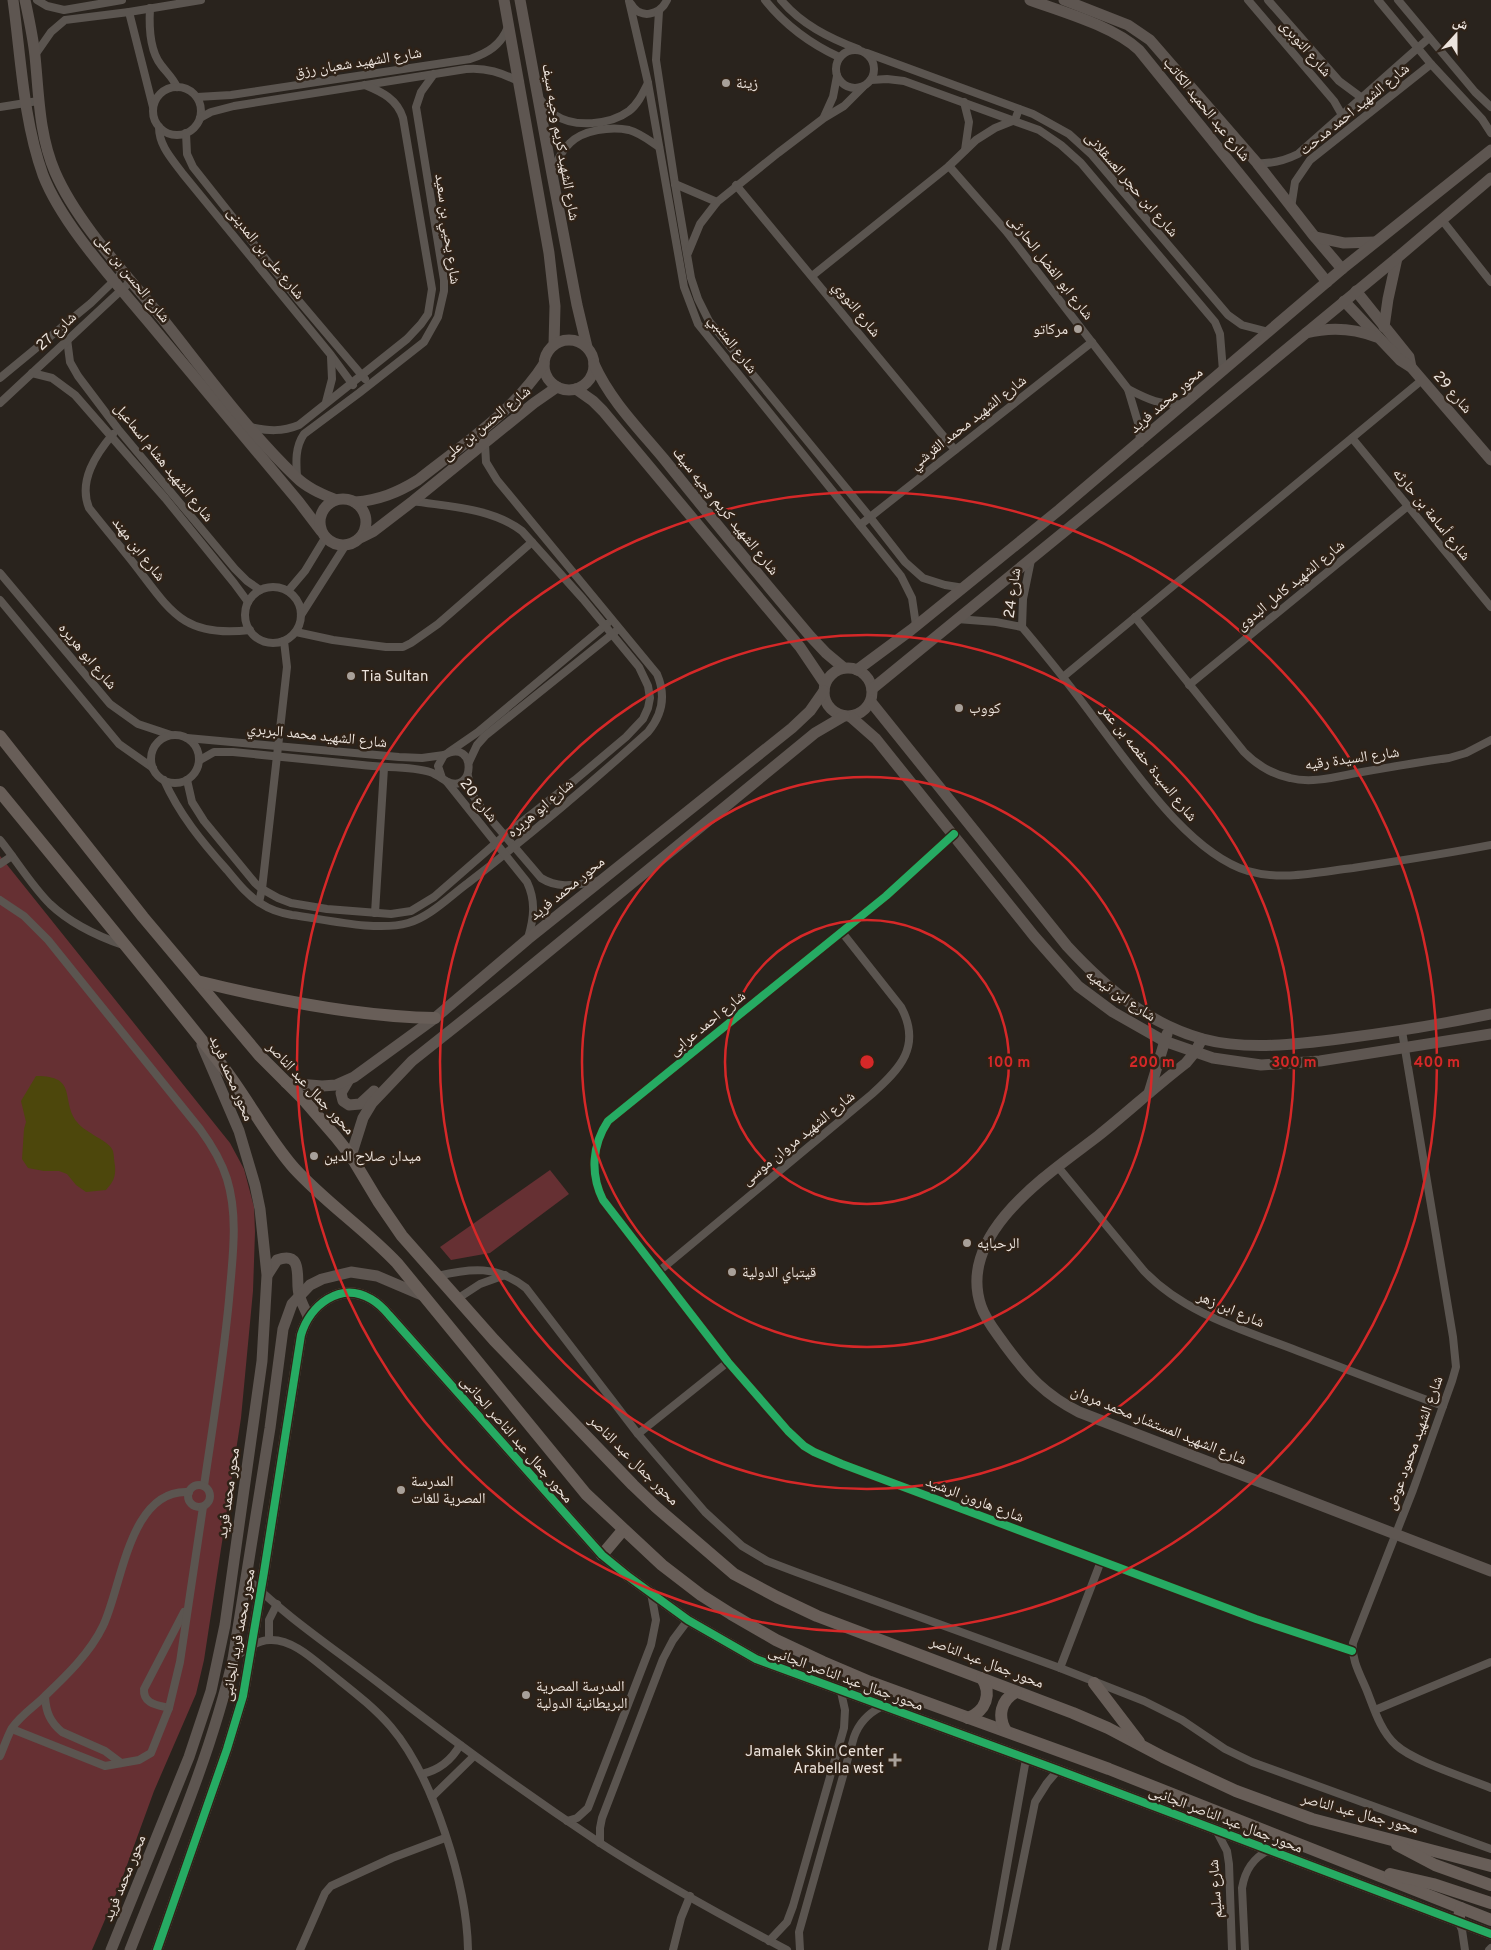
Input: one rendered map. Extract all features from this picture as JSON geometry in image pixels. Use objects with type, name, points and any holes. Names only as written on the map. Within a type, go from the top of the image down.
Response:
[{"type":"main road","name":"محور جمال عبد الناصر","points":[[0,736],[143,917],[259,1055],[324,1122],[351,1156],[394,1225],[437,1276],[633,1485],[734,1574],[817,1616],[1082,1717],[1236,1791],[1312,1819],[1491,1866]]},
{"type":"main road","points":[[0,792],[222,1065],[268,1133],[294,1167],[320,1193],[382,1247],[586,1494],[662,1565],[702,1595],[776,1640],[854,1675],[1109,1769],[1368,1872],[1460,1914],[1491,1920]]},
{"type":"main road","points":[[197,981],[337,1008],[393,1016],[435,1018]]},
{"type":"main road","points":[[602,1555],[624,1530]]},
{"type":"main road","points":[[968,1718],[982,1709],[987,1699],[987,1688],[982,1678]]},
{"type":"main road","points":[[1094,1683],[1142,1746]]},
{"type":"main road","points":[[1006,1731],[1001,1721],[1001,1709],[1007,1699],[1016,1692]]},
{"type":"main road","points":[[1389,1840],[1424,1860],[1491,1885]]},
{"type":"main road","points":[[1368,1872],[1417,1880],[1491,1903]]},
{"type":"street","name":"شارع الحسن بن على","points":[[13,0],[26,103],[38,159],[52,194],[70,223],[118,285],[299,502],[323,534]]},
{"type":"street","name":"شارع الحسن بن على","points":[[26,0],[35,55],[38,101],[46,145],[54,170],[65,193],[84,222],[250,427],[297,478],[336,500]]},
{"type":"street","points":[[37,0],[48,6],[64,10],[122,0]]},
{"type":"street","points":[[35,55],[51,32],[65,20],[201,0]]},
{"type":"street","name":"شارع الشهيد كريم وجيه سيف","points":[[504,0],[520,82],[550,262],[555,306],[554,345]]},
{"type":"street","name":"شارع الشهيد كريم وجيه سيف","points":[[520,0],[577,305],[587,347]]},
{"type":"street","points":[[629,1],[638,12],[645,14],[659,11],[667,0]]},
{"type":"street","points":[[766,0],[802,36],[839,57]]},
{"type":"street","name":"شارع ابن حجر العسقلانى","points":[[781,0],[800,19],[821,32],[863,52],[1033,114],[1059,127],[1082,144],[1228,315],[1242,324],[1269,332]]},
{"type":"street","name":"شارع عبد الحميد الكاتب","points":[[1030,0],[1115,34],[1139,50],[1327,282]]},
{"type":"street","name":"شارع عبد الحميد الكاتب","points":[[1064,0],[1128,25],[1150,40],[1256,164],[1342,269]]},
{"type":"street","name":"شارع النوبرى","points":[[1248,0],[1334,101],[1342,115]]},
{"type":"street","name":"شارع النوبرى","points":[[1268,0],[1339,82],[1362,98]]},
{"type":"street","points":[[1378,0],[1431,64],[1482,119],[1491,133]]},
{"type":"street","points":[[1398,0],[1475,92],[1491,107]]},
{"type":"street","name":"شارع المتنبي","points":[[629,1],[648,83],[684,287],[698,324],[907,586],[912,598],[916,625]]},
{"type":"street","points":[[150,8],[152,46],[156,58],[160,65],[171,75],[177,87]]},
{"type":"street","points":[[64,10],[65,20]]},
{"type":"street","name":"شارع المتنبي","points":[[659,11],[656,60],[694,288],[709,321],[913,571],[932,582],[964,588]]},
{"type":"street","points":[[129,12],[155,121],[159,127],[171,134],[186,133],[197,124],[200,118],[201,111],[197,97],[188,90],[177,87],[161,92],[153,107]]},
{"type":"street","name":"شارع الشهيد شعبان رزق","points":[[197,97],[230,96],[470,59],[482,55],[499,43],[509,25]]},
{"type":"street","name":"شارع الشهيد احمد مدحت","points":[[1256,164],[1278,162],[1298,154],[1429,38]]},
{"type":"street","points":[[688,256],[700,224],[717,202],[824,118],[844,106],[871,80],[874,66],[872,59],[863,52],[852,50],[845,52],[839,57],[833,97],[824,118]]},
{"type":"street","name":"شارع الشهيد احمد مدحت","points":[[1291,208],[1295,182],[1310,160],[1431,64]]},
{"type":"street","name":"شارع الشهيد شعبان رزق","points":[[200,118],[211,112],[234,106],[466,69],[484,69],[505,74],[520,82]]},
{"type":"street","points":[[399,70],[401,79]]},
{"type":"street","name":"شارع يحيي بن سعيد","points":[[297,478],[297,449],[304,434],[424,342],[432,330],[441,306],[444,291],[442,263],[416,115],[416,107],[421,92],[434,74]]},
{"type":"street","points":[[837,76],[848,87],[862,87]]},
{"type":"street","name":"شارع ابن حجر العسقلانى","points":[[871,80],[904,81],[1015,120],[1039,130],[1071,153],[1215,322],[1220,334],[1223,371]]},
{"type":"street","points":[[538,96],[554,114],[564,120],[586,123],[604,121],[629,111],[637,103],[648,83]]},
{"type":"street","name":"شارع يحيي بن سعيد","points":[[250,427],[274,431],[287,429],[299,424],[407,339],[428,314],[432,289],[400,110],[387,96],[365,84]]},
{"type":"street","points":[[0,107],[38,101]]},
{"type":"street","points":[[964,102],[969,122],[966,150]]},
{"type":"street","points":[[812,276],[986,134],[1015,120],[1019,109]]},
{"type":"street","name":"شارع على بن المدينى","points":[[159,127],[163,146],[183,174],[331,355],[359,393]]},
{"type":"street","points":[[552,174],[562,152],[578,136],[589,132],[618,129],[629,130],[647,138],[659,147]]},
{"type":"street","name":"شارع على بن المدينى","points":[[186,133],[187,154],[193,167],[299,301],[369,385]]},
{"type":"street","name":"محور محمد فريد","points":[[857,670],[964,588],[1140,443],[1342,269],[1491,150]]},
{"type":"street","name":"شارع ابو الفضل الحارثى","points":[[949,166],[1006,231],[1128,389],[1139,426],[1140,443]]},
{"type":"street","points":[[872,689],[1356,292],[1491,178]]},
{"type":"street","points":[[676,184],[717,202]]},
{"type":"street","name":"شارع النووي","points":[[736,186],[955,450]]},
{"type":"street","points":[[1442,220],[1491,282]]},
{"type":"street","points":[[1314,236],[1344,243],[1375,242]]},
{"type":"street","points":[[1384,327],[1397,258]]},
{"type":"street","name":"شارع 27","points":[[0,403],[97,312],[118,285],[124,271]]},
{"type":"street","name":"شارع 27","points":[[0,378],[90,303],[118,285],[131,281]]},
{"type":"street","name":"شارع 29","points":[[1356,292],[1409,357],[1411,367]]},
{"type":"street","name":"شارع 29","points":[[1344,301],[1402,363],[1411,367],[1491,460]]},
{"type":"street","points":[[90,303],[97,312]]},
{"type":"street","points":[[1207,314],[1218,304]]},
{"type":"street","points":[[1305,334],[1326,329],[1348,329],[1380,339]]},
{"type":"street","name":"شارع الشهيد هشام اسماعيل","points":[[67,339],[68,355],[74,369],[118,429],[235,570],[260,590]]},
{"type":"street","points":[[571,340],[580,342],[587,347],[594,364],[594,372],[590,380],[576,390],[563,390],[550,381],[545,373],[544,364],[549,350],[554,345],[562,341],[571,340]]},
{"type":"street","name":"شارع الشهيد محمد القرشي","points":[[860,525],[1092,342]]},
{"type":"street","points":[[326,403],[332,379],[331,355]]},
{"type":"street","name":"شارع الحسن بن على","points":[[355,502],[371,501],[389,496],[418,480],[495,419],[526,388],[544,364]]},
{"type":"street","name":"شارع الشهيد كريم وجيه سيف","points":[[594,364],[602,381],[616,400],[695,498],[810,636],[826,654],[844,668]]},
{"type":"street","name":"شارع الشهيد هشام اسماعيل","points":[[32,373],[52,378],[69,389],[229,576],[248,602]]},
{"type":"street","points":[[1063,677],[1422,380]]},
{"type":"street","name":"شارع الحسن بن على","points":[[362,537],[374,531],[413,501],[534,403],[557,387]]},
{"type":"street","name":"شارع ابو الفضل الحارثى","points":[[1128,389],[1153,402],[1168,405],[1184,404]]},
{"type":"street","name":"شارع الشهيد كريم وجيه سيف","points":[[576,390],[593,401],[603,411],[800,647],[824,688]]},
{"type":"street","name":"شارع ابن مهند","points":[[118,429],[99,453],[89,473],[85,487],[85,498],[89,508],[173,612],[192,625],[209,630],[228,632],[250,630]]},
{"type":"street","name":"شارع أسامة بن حارثه","points":[[1352,438],[1491,607]]},
{"type":"street","name":"شارع ابو هريره","points":[[164,780],[178,808],[188,822],[240,885],[259,902],[292,915],[383,926],[409,923],[432,910],[514,848],[571,801],[648,732],[660,715],[663,694],[657,674],[490,470],[484,454],[485,444]]},
{"type":"street","points":[[288,591],[306,570],[323,534],[320,516],[324,509],[336,500],[342,499],[355,502],[360,506],[366,518],[365,531],[362,537],[346,546],[332,543],[323,534]]},
{"type":"street","name":"شارع ابو هريره","points":[[187,780],[190,795],[199,815],[246,873],[262,889],[278,898],[303,906],[375,913],[401,913],[420,906],[434,897],[504,836],[590,768],[626,737],[643,719],[650,698],[645,676],[584,599],[532,542],[511,523],[497,516],[474,510],[413,501]]},
{"type":"street","name":"شارع الشهيد كامل البدوى","points":[[1189,685],[1408,506]]},
{"type":"street","points":[[296,632],[332,640],[386,647],[403,647],[438,624],[532,542]]},
{"type":"street","points":[[301,615],[298,601],[288,591],[274,587],[260,590],[248,602],[245,616],[254,635],[265,641],[278,642],[296,632],[301,615],[346,546]]},
{"type":"street","name":"شارع 24","points":[[956,619],[1022,626],[1025,585],[1032,558]]},
{"type":"street","name":"شارع ابو هريره","points":[[0,573],[110,704],[138,724],[171,735]]},
{"type":"street","points":[[0,600],[119,744],[153,768],[164,780],[175,783],[187,780],[194,775],[200,760],[197,747],[187,738],[171,735],[164,737],[154,747],[152,754],[153,768]]},
{"type":"street","name":"شارع السيدة رقيه","points":[[1135,617],[1244,752],[1258,765],[1273,773],[1291,779],[1310,780],[1331,777],[1449,758],[1466,753],[1491,740]]},
{"type":"street","points":[[446,754],[459,752],[469,762],[468,776],[458,783],[445,780],[438,766],[446,754],[478,732],[612,619]]},
{"type":"street","name":"شارع السيدة حفصه بن عمر","points":[[1022,626],[1142,780],[1191,836],[1210,852],[1228,863],[1249,871],[1272,875],[1294,875],[1396,862],[1491,845]]},
{"type":"street","points":[[469,762],[474,751],[485,736],[619,628]]},
{"type":"street","points":[[259,902],[278,756],[287,667],[284,640]]},
{"type":"street","points":[[351,1156],[363,1118],[372,1103],[412,1061],[514,980],[806,740],[824,727],[848,716],[863,712],[870,702],[872,689],[870,681],[857,670],[844,668],[832,674],[824,688],[827,704],[837,714],[848,716]]},
{"type":"street","name":"محور محمد فريد","points":[[286,1083],[322,1086],[348,1081],[399,1046],[528,939],[792,728],[810,711],[824,688]]},
{"type":"street","name":"شارع ابن تيميه","points":[[870,702],[1045,916],[1067,946],[1090,971],[1123,999],[1170,1027],[1202,1039],[1238,1044],[1296,1045],[1402,1031],[1491,1014]]},
{"type":"street","name":"شارع ابن تيميه","points":[[848,716],[876,739],[1034,936],[1078,986],[1113,1012],[1164,1041],[1226,1060],[1261,1065],[1320,1061],[1491,1034]]},
{"type":"street","name":"شارع الشهيد محمد البربري","points":[[187,738],[405,758],[446,754]]},
{"type":"street","name":"شارع الشهيد محمد البربري","points":[[200,760],[214,752],[222,751],[420,770],[435,774],[445,780]]},
{"type":"street","points":[[375,913],[384,768]]},
{"type":"street","name":"شارع 20","points":[[468,776],[476,802],[536,873],[548,882],[571,886],[601,881]]},
{"type":"street","name":"شارع 20","points":[[445,780],[527,882],[532,895],[533,917],[528,939]]},
{"type":"street","name":"شارع احمد عرابى","points":[[658,1272],[603,1200],[598,1188],[595,1178],[595,1159],[597,1140],[601,1131],[608,1122],[646,1089],[909,877],[954,834]]},
{"type":"street","points":[[0,840],[41,894],[57,910],[93,933],[125,946]]},
{"type":"street","points":[[0,864],[12,856]]},
{"type":"street","points":[[0,900],[24,916],[53,945],[200,1129],[216,1153],[227,1180],[232,1208],[232,1263],[222,1364],[204,1486]]},
{"type":"street","name":"شارع الشهيد مروان موسى","points":[[658,1272],[892,1077],[903,1062],[908,1043],[906,1017],[901,1007],[841,931]]},
{"type":"street","points":[[1149,1094],[1164,1041],[1170,1027]]},
{"type":"street","name":"شارع الشهيد محمود عوض","points":[[1352,1651],[1353,1643],[1456,1367],[1402,1031]]},
{"type":"street","name":"محور محمد فريد","points":[[111,1950],[189,1757],[204,1716],[219,1660],[262,1361],[268,1275],[263,1226],[250,1167],[229,1106],[196,1032]]},
{"type":"street","name":"شارع الشهيد المستشار محمد مروان","points":[[1202,1039],[1186,1063],[1023,1195],[999,1222],[984,1251],[978,1274],[978,1297],[986,1319],[1030,1377],[1049,1395],[1080,1412],[1491,1571]]},
{"type":"street","points":[[348,1081],[342,1090],[342,1097],[346,1104],[353,1106],[360,1104],[376,1090],[386,1088]]},
{"type":"street","name":"شارع ابن زهر","points":[[1058,1167],[1144,1271],[1158,1285],[1188,1306],[1270,1340],[1443,1406]]},
{"type":"street","points":[[268,1275],[277,1260],[285,1258],[292,1261],[298,1269],[299,1295],[308,1316]]},
{"type":"street","points":[[437,1276],[455,1272],[494,1271],[516,1280],[526,1288],[638,1434],[704,1512],[726,1533],[755,1554],[796,1572],[1060,1668],[1163,1710],[1182,1720],[1225,1749],[1252,1762],[1491,1849]]},
{"type":"street","name":"محور محمد فريد","points":[[130,1950],[216,1724],[233,1659],[270,1428],[282,1329],[287,1312],[299,1295],[310,1285],[322,1279],[351,1272],[377,1276],[424,1296]]},
{"type":"street","name":"شارع هارون الرشيد","points":[[658,1272],[728,1362],[788,1431],[804,1446],[814,1452],[1256,1619],[1352,1651]]},
{"type":"street","points":[[458,1299],[480,1284],[505,1275]]},
{"type":"street","name":"محور جمال عبد الناصر الجانبى","points":[[308,1316],[324,1301],[338,1294],[362,1295],[380,1306],[421,1349],[534,1480],[602,1555],[688,1620],[756,1660],[1058,1770],[1269,1850],[1460,1914],[1491,1934]]},
{"type":"street","name":"محور محمد فريد الجانبى","points":[[158,1950],[192,1846],[227,1749],[243,1696],[301,1335],[308,1316]]},
{"type":"street","points":[[638,1434],[728,1362]]},
{"type":"street","points":[[0,1756],[12,1728],[45,1697],[87,1651],[102,1628],[109,1612],[128,1547],[138,1525],[158,1502],[173,1493],[188,1492],[195,1486],[207,1488],[210,1497],[207,1505],[198,1508],[191,1504],[188,1500],[188,1492]]},
{"type":"street","points":[[12,1728],[100,1765],[111,1766],[139,1760],[151,1754],[169,1708],[180,1662],[203,1507]]},
{"type":"street","points":[[1060,1668],[1100,1561]]},
{"type":"street","points":[[246,1577],[260,1591],[474,1756],[567,1821],[600,1843],[690,1896],[787,1950]]},
{"type":"street","points":[[567,1821],[577,1818],[588,1808],[645,1661],[656,1629],[656,1612],[651,1593]]},
{"type":"street","points":[[169,1708],[149,1702],[144,1696],[144,1689],[188,1604]]},
{"type":"street","points":[[269,1640],[269,1620],[277,1604]]},
{"type":"street","points":[[600,1843],[602,1818],[659,1667],[688,1620]]},
{"type":"street","points":[[233,1659],[251,1647],[269,1640],[290,1645],[305,1653],[365,1701],[391,1727],[407,1748],[422,1774],[432,1797],[461,1892],[468,1950]]},
{"type":"street","points":[[1352,1651],[1375,1710],[1386,1733],[1396,1746],[1414,1757],[1491,1788]]},
{"type":"street","points":[[645,1661],[659,1667]]},
{"type":"street","points":[[1375,1710],[1491,1662]]},
{"type":"street","points":[[769,1941],[786,1922],[806,1864],[844,1728],[845,1710],[841,1692]]},
{"type":"street","points":[[45,1697],[47,1714],[56,1727],[62,1732],[111,1754],[121,1763]]},
{"type":"street","points":[[800,1950],[798,1938],[800,1928],[836,1796],[857,1729],[867,1716],[881,1707]]},
{"type":"street","points":[[422,1774],[435,1770],[447,1762],[460,1745]]},
{"type":"street","points":[[432,1797],[474,1756]]},
{"type":"street","points":[[992,1950],[1026,1759]]},
{"type":"street","points":[[1004,1950],[1035,1802],[1058,1770]]},
{"type":"street","points":[[825,1793],[836,1796]]},
{"type":"street","points":[[588,1808],[594,1815],[602,1818]]},
{"type":"street","name":"شارع سليم","points":[[1214,1829],[1227,1852],[1229,1864],[1232,1946]]},
{"type":"street","points":[[300,1950],[325,1893],[331,1886],[392,1858],[446,1838]]},
{"type":"street","points":[[173,1840],[192,1846]]},
{"type":"street","name":"شارع سليم","points":[[1245,1946],[1242,1888],[1244,1878],[1253,1861],[1269,1850]]},
{"type":"street","points":[[1010,1855],[1023,1858]]},
{"type":"street","points":[[674,1950],[690,1896]]},
{"type":"street","points":[[1460,1914],[1465,1950]]},
{"type":"street","points":[[786,1922],[794,1928],[800,1928]]},
{"type":"street","points":[[1232,1946],[1245,1946]]},
{"type":"shaded area","points":[[0,856],[230,1143],[244,1169],[254,1207],[253,1291],[241,1418],[204,1660],[196,1694],[154,1791],[119,1887],[92,1950],[0,1950]]},
{"type":"shaded area","points":[[36,1076],[58,1080],[66,1091],[69,1106],[77,1122],[111,1147],[115,1173],[112,1182],[106,1190],[86,1192],[76,1185],[67,1174],[59,1171],[28,1168],[22,1159],[26,1122],[21,1101]]},
{"type":"shaded area","points":[[550,1170],[569,1194],[490,1253],[451,1260],[440,1247]]},
{"type":"cycle path","points":[[954,834],[886,896],[608,1121],[599,1140],[595,1160],[596,1180],[603,1200],[728,1362],[788,1431],[804,1446],[842,1464],[1256,1619],[1352,1651]]},
{"type":"cycle path","points":[[157,1950],[227,1749],[243,1696],[301,1335],[311,1314],[319,1306],[328,1299],[348,1293],[359,1294],[371,1299],[385,1311],[602,1555],[688,1620],[756,1659],[1058,1770],[1491,1934]]},
{"type":"place","name":"زينة","points":[[726,83]]},
{"type":"place","name":"مركاتو","points":[[1078,329]]},
{"type":"place","name":"Tia Sultan","points":[[351,676]]},
{"type":"place","name":"كووب","points":[[959,708]]},
{"type":"place","name":"ميدان صلاح الدين","points":[[314,1156]]},
{"type":"place","name":"الرحبايه","points":[[967,1243]]},
{"type":"place","name":"قيتباي الدولية","points":[[732,1272]]},
{"type":"place","name":"المدرسة المصرية للغات","points":[[401,1490]]},
{"type":"place","name":"المدرسة المصرية البريطانية الدولية","points":[[526,1695]]},
{"type":"place","name":"Jamalek Skin Center Arabella west","points":[[895,1760]]}]
